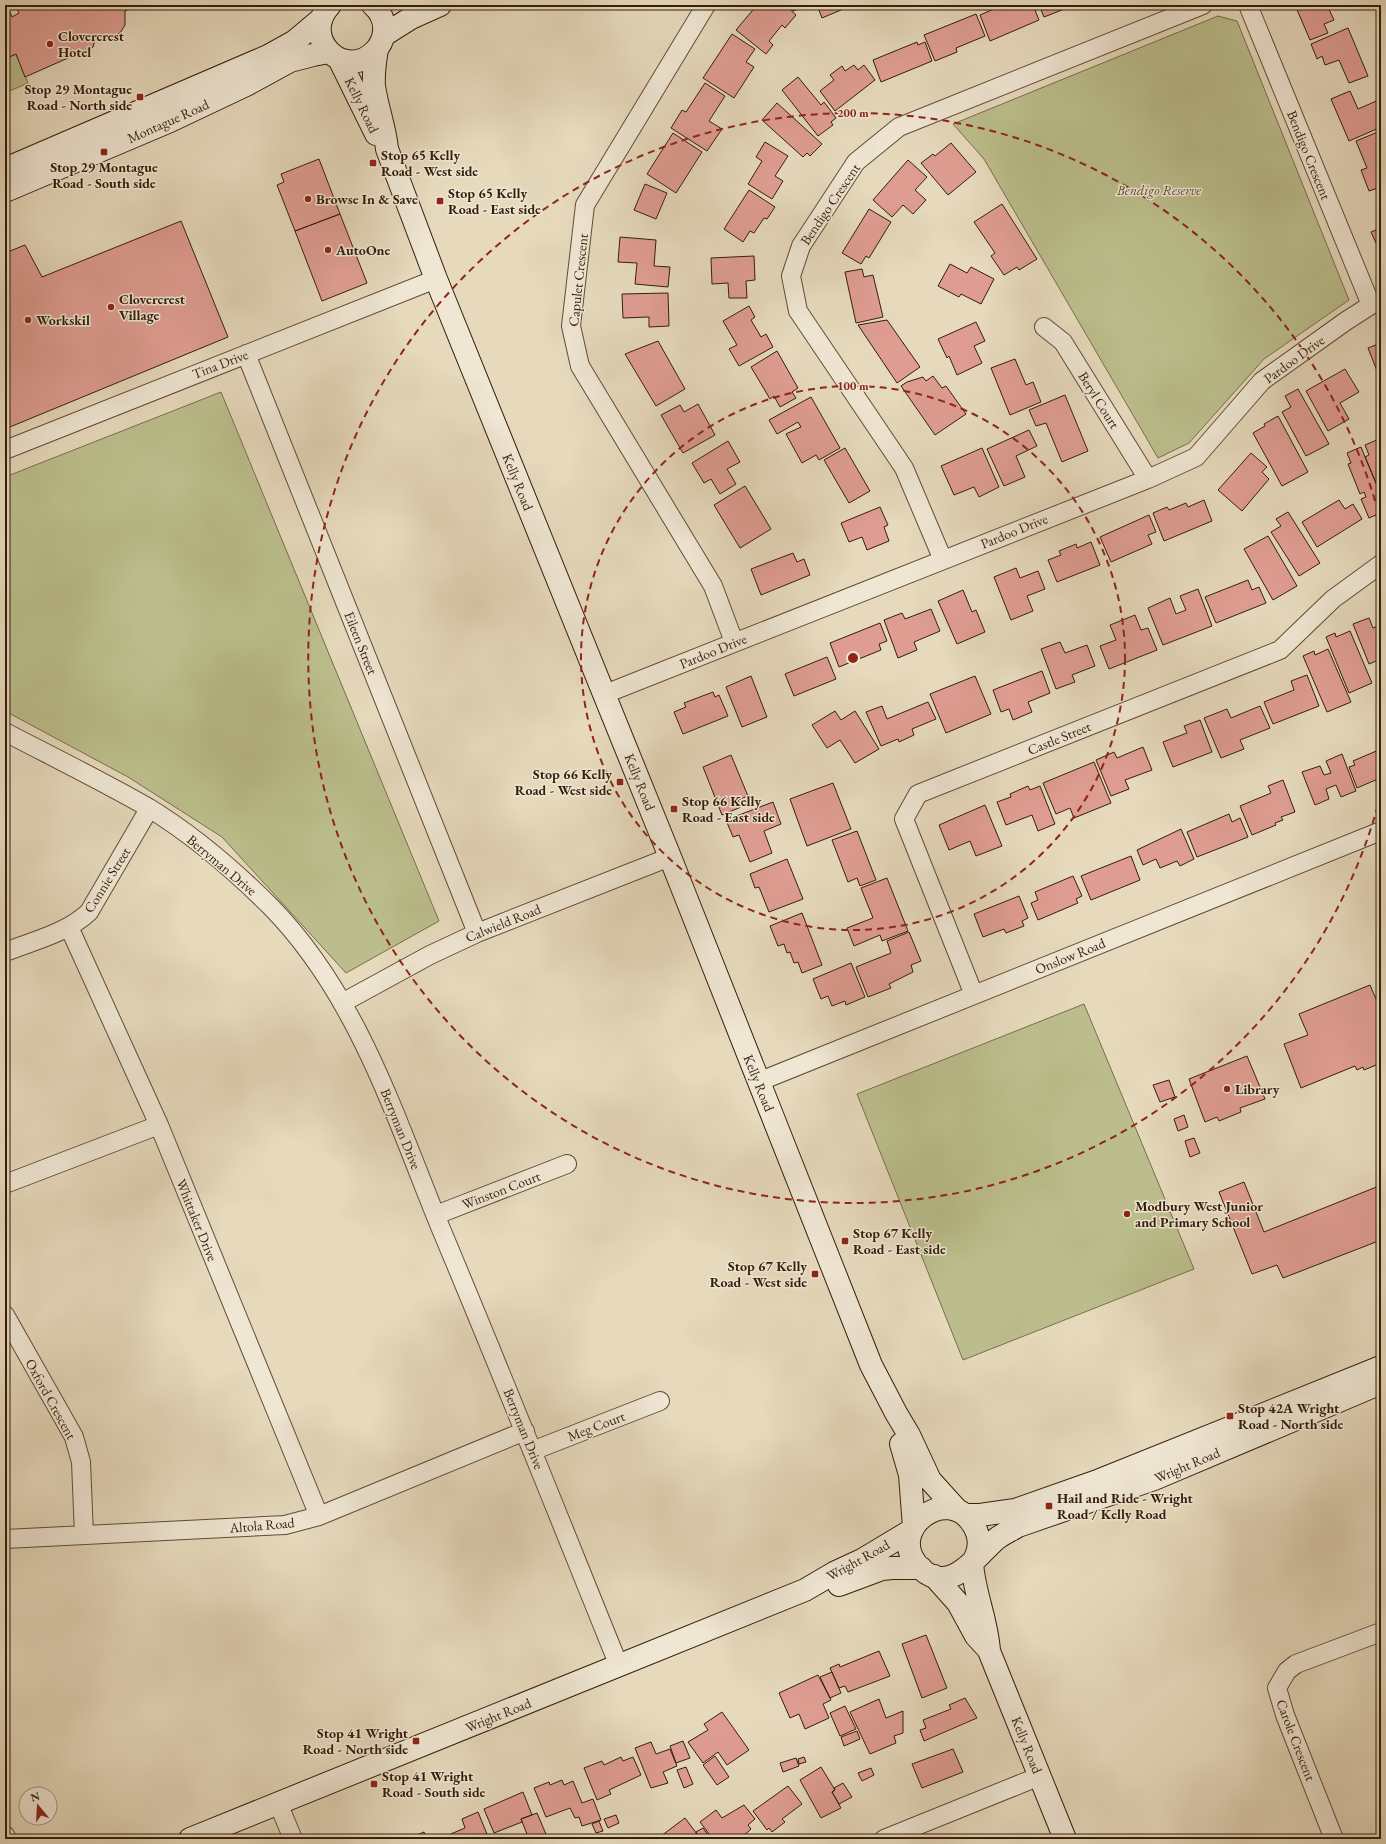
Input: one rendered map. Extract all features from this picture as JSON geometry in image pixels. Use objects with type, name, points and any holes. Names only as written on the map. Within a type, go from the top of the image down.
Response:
[{"type":"main road","points":[[380,42],[414,16],[440,5]]},
{"type":"main road","name":"Kelly Road","points":[[379,6],[383,20],[374,70],[374,85],[385,130],[387,149],[436,279],[670,856],[871,1365],[896,1413],[910,1434],[930,1480],[961,1513]]},
{"type":"main road","name":"Kelly Road","points":[[325,10],[320,34],[324,47],[334,56],[377,136],[387,149]]},
{"type":"main road","name":"Montague Road","points":[[5,168],[268,56],[295,41],[325,10]]},
{"type":"main road","name":"Montague Road","points":[[5,191],[177,118],[290,62],[313,55],[334,56],[356,61],[371,55],[380,42]]},
{"type":"main road","name":"Wright Road","points":[[961,1513],[980,1515],[1015,1510],[1100,1480],[1381,1367]]},
{"type":"main road","name":"Wright Road","points":[[974,1560],[1002,1534],[1018,1526],[1154,1479],[1381,1383]]},
{"type":"main road","name":"Kelly Road","points":[[896,1413],[899,1440],[910,1475],[913,1528]]},
{"type":"main road","points":[[945,1508],[961,1513],[973,1524],[978,1535],[979,1546],[974,1560],[962,1573],[955,1576],[941,1577],[927,1572],[914,1560],[910,1550],[910,1540],[913,1528],[922,1517],[932,1510],[945,1508]]},
{"type":"main road","name":"Wright Road","points":[[190,1839],[805,1590],[834,1573],[862,1560],[913,1528]]},
{"type":"main road","name":"Kelly Road","points":[[974,1560],[975,1586],[988,1633],[989,1650],[1065,1839]]},
{"type":"main road","name":"Wright Road","points":[[805,1590],[839,1585],[892,1568],[927,1572]]},
{"type":"main road","name":"Kelly Road","points":[[927,1572],[958,1603],[976,1636],[989,1650]]},
{"type":"street","name":"Capulet Crescent","points":[[706,5],[586,205],[571,326],[580,366],[713,586],[734,642]]},
{"type":"street","name":"Bendigo Crescent","points":[[943,560],[904,468],[798,310],[791,276],[801,246],[856,162],[899,126],[1203,5]]},
{"type":"street","name":"Bendigo Crescent","points":[[1248,5],[1376,304]]},
{"type":"street","name":"Tina Drive","points":[[5,450],[436,279]]},
{"type":"street","name":"Pardoo Drive","points":[[605,694],[1148,479],[1196,457],[1262,381],[1346,321],[1376,304]]},
{"type":"street","name":"Beryl Court","points":[[1044,327],[1063,342],[1148,479]]},
{"type":"street","name":"Eileen Street","points":[[246,354],[477,933]]},
{"type":"street","name":"Castle Street","points":[[974,995],[904,820],[918,794],[1280,650],[1333,599],[1381,564]]},
{"type":"street","name":"Berryman Drive","points":[[5,732],[149,809],[216,858],[272,909],[316,963],[342,1003],[378,1072],[525,1431],[619,1666]]},
{"type":"street","name":"Connie Street","points":[[5,952],[69,927],[81,919],[94,905],[149,809]]},
{"type":"street","name":"Onslow Road","points":[[758,1082],[1381,831]]},
{"type":"street","name":"Calwield Road","points":[[342,1003],[430,955],[477,933],[670,856]]},
{"type":"street","name":"Whittaker Drive","points":[[69,927],[159,1125],[319,1516]]},
{"type":"street","points":[[5,1184],[159,1125]]},
{"type":"street","name":"Winston Court","points":[[436,1215],[567,1164]]},
{"type":"street","name":"Oxford Crescent","points":[[5,1315],[74,1437],[81,1462],[84,1535]]},
{"type":"street","name":"Meg Court","points":[[532,1451],[660,1401]]},
{"type":"street","name":"Altola Road","points":[[5,1539],[285,1525],[319,1516],[525,1431]]},
{"type":"street","name":"Carole Crescent","points":[[1334,1839],[1285,1715],[1277,1688],[1287,1671],[1296,1664],[1381,1632]]},
{"type":"street","points":[[884,1839],[1040,1776]]},
{"type":"street","points":[[278,1803],[293,1839]]},
{"type":"street","points":[[5,1835],[7,1839]]},
{"type":"green space","name":"Bendigo Reserve","points":[[1218,16],[1237,21],[1349,300],[1264,359],[1189,443],[1158,458],[984,159],[953,124]]},
{"type":"green space","points":[[16,54],[28,83],[5,93],[5,59]]},
{"type":"green space","points":[[221,392],[439,921],[346,973],[222,837],[128,777],[5,711],[5,477]]},
{"type":"green space","points":[[1084,1004],[1194,1269],[963,1360],[857,1094]]},
{"type":"building","name":"Clovercrest Hotel","points":[[5,5],[7,5],[12,17],[19,13],[15,5],[137,5],[125,11],[125,25],[120,33],[107,40],[95,40],[93,47],[25,77],[16,54],[5,59]]},
{"type":"building","points":[[757,5],[764,5],[769,10],[773,5],[785,5],[796,15],[785,28],[782,25],[769,41],[773,45],[766,54],[736,30]]},
{"type":"building","points":[[791,5],[808,5],[793,11]]},
{"type":"building","points":[[817,5],[839,5],[841,10],[822,18]]},
{"type":"building","points":[[1003,5],[1025,5],[1026,8],[1033,5],[1039,20],[990,41],[980,15]]},
{"type":"building","points":[[1039,5],[1066,5],[1067,8],[1044,17]]},
{"type":"building","points":[[1295,5],[1327,5],[1334,20],[1324,24],[1328,33],[1310,40]]},
{"type":"building","points":[[976,14],[985,36],[956,48],[957,52],[935,61],[924,35]]},
{"type":"building","points":[[1348,28],[1368,76],[1349,83],[1339,60],[1325,65],[1322,56],[1317,59],[1311,44]]},
{"type":"building","points":[[732,34],[755,49],[746,62],[754,67],[734,98],[703,78]]},
{"type":"building","points":[[917,42],[918,45],[925,42],[932,61],[881,82],[873,60]]},
{"type":"building","points":[[854,65],[858,70],[864,65],[875,80],[835,111],[820,91],[834,80],[830,75],[842,66],[845,71]]},
{"type":"building","points":[[798,77],[821,105],[824,102],[836,118],[831,122],[833,125],[818,136],[782,90]]},
{"type":"building","points":[[705,83],[725,96],[709,121],[722,129],[707,151],[671,128],[682,110],[686,112]]},
{"type":"building","points":[[1350,91],[1358,109],[1381,99],[1381,127],[1349,141],[1331,99]]},
{"type":"building","points":[[777,103],[822,144],[810,156],[807,153],[803,157],[762,120]]},
{"type":"building","points":[[1378,132],[1381,138],[1381,187],[1369,191],[1361,170],[1367,168],[1356,141]]},
{"type":"building","points":[[673,133],[702,152],[676,193],[647,174]]},
{"type":"building","points":[[765,142],[788,156],[775,176],[783,181],[772,199],[748,184],[762,161],[756,157]]},
{"type":"building","points":[[951,143],[976,172],[948,195],[921,163],[933,154],[935,156]]},
{"type":"building","name":"Browse In & Save","points":[[319,159],[340,214],[295,231],[277,185],[284,182],[281,174]]},
{"type":"building","points":[[908,160],[927,177],[915,190],[926,200],[913,214],[903,205],[892,217],[873,200]]},
{"type":"building","points":[[645,184],[667,193],[656,219],[634,210]]},
{"type":"building","points":[[749,190],[775,207],[767,219],[764,218],[754,233],[750,231],[743,242],[724,229]]},
{"type":"building","points":[[1002,204],[1037,259],[1019,270],[1017,267],[1004,275],[991,256],[995,253],[974,222]]},
{"type":"building","points":[[869,209],[891,222],[869,258],[866,256],[861,264],[842,253]]},
{"type":"building","name":"AutoOne","points":[[340,214],[367,283],[322,301],[295,231]]},
{"type":"building","name":"Clovercrest Village","points":[[181,221],[228,337],[5,429],[5,253],[25,245],[42,277]]},
{"type":"building","points":[[1381,228],[1381,254],[1371,232]]},
{"type":"building","points":[[620,237],[656,240],[654,266],[670,267],[668,287],[635,284],[637,263],[618,262]]},
{"type":"building","points":[[754,256],[755,280],[746,281],[747,298],[729,298],[728,283],[712,284],[711,258]]},
{"type":"building","points":[[950,264],[967,273],[971,267],[994,279],[981,304],[961,294],[959,297],[938,286]]},
{"type":"building","points":[[862,269],[864,277],[873,275],[883,317],[856,323],[845,272]]},
{"type":"building","points":[[668,293],[669,326],[649,327],[649,317],[623,318],[622,294]]},
{"type":"building","points":[[749,306],[755,317],[751,320],[761,337],[766,334],[773,347],[739,366],[729,349],[737,345],[723,321]]},
{"type":"building","points":[[887,320],[920,367],[897,383],[858,325]]},
{"type":"building","points":[[976,322],[985,341],[974,346],[982,363],[957,375],[949,356],[947,358],[938,339]]},
{"type":"building","points":[[658,341],[685,389],[656,406],[625,354]]},
{"type":"building","points":[[1381,343],[1381,381],[1368,348]]},
{"type":"building","points":[[777,351],[798,388],[792,392],[796,398],[780,407],[774,396],[770,399],[751,367]]},
{"type":"building","points":[[1015,359],[1026,385],[1033,382],[1041,402],[1010,415],[991,368]]},
{"type":"building","points":[[1345,369],[1359,392],[1340,403],[1349,419],[1328,431],[1306,391]]},
{"type":"building","points":[[933,376],[942,388],[946,386],[966,414],[935,435],[901,386],[907,382],[923,377],[926,381]]},
{"type":"building","points":[[1298,389],[1329,444],[1306,456],[1282,412],[1291,407],[1285,396]]},
{"type":"building","points":[[1065,395],[1088,451],[1062,462],[1046,423],[1036,426],[1029,410]]},
{"type":"building","points":[[811,397],[840,448],[819,460],[816,455],[802,463],[786,434],[801,427],[798,422],[777,434],[769,420]]},
{"type":"building","points":[[698,404],[715,435],[683,453],[661,415],[680,405],[684,412]]},
{"type":"building","points":[[1278,416],[1308,472],[1282,486],[1253,433],[1265,426],[1264,424]]},
{"type":"building","points":[[1381,428],[1381,443],[1376,430]]},
{"type":"building","points":[[1029,430],[1037,446],[1016,456],[1025,477],[1004,486],[987,449]]},
{"type":"building","points":[[1379,439],[1381,443],[1381,495],[1365,457],[1369,455],[1365,445]]},
{"type":"building","points":[[728,441],[740,462],[727,469],[736,484],[720,494],[711,479],[704,483],[692,463]]},
{"type":"building","points":[[1361,447],[1381,495],[1381,516],[1377,518],[1376,515],[1369,518],[1361,499],[1366,497],[1364,492],[1360,494],[1348,464],[1351,463],[1347,453]]},
{"type":"building","points":[[845,448],[870,491],[849,503],[824,460]]},
{"type":"building","points":[[982,448],[999,487],[979,497],[974,487],[954,495],[941,466]]},
{"type":"building","points":[[1251,453],[1267,467],[1262,472],[1269,479],[1242,511],[1218,490]]},
{"type":"building","points":[[745,486],[771,529],[740,548],[714,505]]},
{"type":"building","points":[[1204,500],[1212,521],[1164,541],[1153,513],[1167,507],[1169,510],[1186,503],[1188,507]]},
{"type":"building","points":[[1339,500],[1345,509],[1353,504],[1362,519],[1317,547],[1302,522]]},
{"type":"building","points":[[880,507],[888,525],[884,527],[889,541],[867,550],[862,537],[849,542],[841,523]]},
{"type":"building","points":[[1288,512],[1320,563],[1299,576],[1271,532],[1281,526],[1276,519]]},
{"type":"building","points":[[1149,515],[1156,532],[1148,535],[1152,544],[1111,562],[1100,537]]},
{"type":"building","points":[[1268,536],[1297,586],[1273,600],[1244,549]]},
{"type":"building","points":[[1091,542],[1100,565],[1057,582],[1048,560],[1061,555],[1059,551],[1076,544],[1077,548]]},
{"type":"building","points":[[793,553],[797,562],[804,559],[810,575],[761,595],[751,569]]},
{"type":"building","points":[[1016,568],[1020,578],[1038,571],[1045,589],[1027,596],[1033,611],[1011,620],[994,577]]},
{"type":"building","points":[[1248,580],[1252,590],[1259,587],[1266,603],[1216,623],[1205,597]]},
{"type":"building","points":[[1198,589],[1212,626],[1163,645],[1148,608],[1170,598],[1176,614],[1186,610],[1180,596]]},
{"type":"building","points":[[963,590],[972,612],[976,610],[985,632],[957,644],[938,601]]},
{"type":"building","points":[[931,609],[940,631],[914,642],[917,650],[898,658],[884,620],[902,613],[905,619]]},
{"type":"building","points":[[1135,615],[1141,630],[1148,628],[1157,650],[1109,669],[1100,646],[1116,640],[1110,625]]},
{"type":"building","points":[[1369,618],[1373,628],[1378,626],[1381,634],[1381,659],[1369,664],[1353,624]]},
{"type":"building","points":[[880,623],[887,641],[879,644],[881,650],[839,667],[830,643]]},
{"type":"building","points":[[1350,631],[1372,683],[1349,693],[1326,637],[1335,633],[1336,637]]},
{"type":"building","points":[[1060,642],[1065,653],[1087,645],[1095,666],[1072,675],[1075,682],[1056,689],[1041,649]]},
{"type":"building","points":[[1328,649],[1351,702],[1327,712],[1303,656],[1314,651],[1315,655]]},
{"type":"building","points":[[827,657],[836,679],[794,696],[785,674]]},
{"type":"building","points":[[1042,671],[1050,693],[1028,702],[1032,712],[1013,720],[1009,709],[1001,712],[993,690]]},
{"type":"building","points":[[1307,675],[1319,706],[1273,724],[1264,702],[1294,690],[1291,681]]},
{"type":"building","points":[[751,676],[767,717],[742,727],[726,687]]},
{"type":"building","points":[[975,676],[991,714],[946,733],[930,694]]},
{"type":"building","points":[[713,692],[715,697],[719,695],[728,716],[683,734],[674,712],[686,707],[684,703]]},
{"type":"building","points":[[928,702],[936,719],[912,729],[914,735],[899,742],[898,739],[881,746],[866,712],[882,706],[887,719]]},
{"type":"building","points":[[1260,706],[1270,728],[1240,740],[1244,749],[1221,758],[1204,718],[1227,709],[1231,718]]},
{"type":"building","points":[[835,711],[841,720],[855,711],[879,749],[855,763],[840,740],[827,748],[812,725]]},
{"type":"building","points":[[1200,720],[1212,752],[1173,767],[1163,742],[1187,733],[1184,726]]},
{"type":"building","points":[[1143,747],[1152,770],[1125,780],[1129,789],[1111,796],[1096,760],[1114,752],[1117,758]]},
{"type":"building","points":[[1381,749],[1381,781],[1379,782],[1378,779],[1357,788],[1349,767],[1355,765],[1353,761]]},
{"type":"building","points":[[1342,754],[1356,791],[1341,797],[1336,785],[1326,789],[1329,799],[1315,805],[1302,772],[1320,766],[1324,775],[1331,773],[1326,761]]},
{"type":"building","points":[[731,755],[748,796],[738,800],[741,807],[722,815],[703,767]]},
{"type":"building","points":[[1094,762],[1111,803],[1074,818],[1070,808],[1056,814],[1043,783]]},
{"type":"building","points":[[1283,780],[1295,812],[1281,817],[1283,820],[1275,823],[1276,825],[1252,835],[1240,806],[1271,793],[1268,786]]},
{"type":"building","points":[[833,783],[851,829],[807,846],[790,799]]},
{"type":"building","points":[[1028,786],[1030,790],[1040,786],[1055,824],[1038,831],[1032,815],[1006,825],[997,802],[1011,797],[1010,794]]},
{"type":"building","points":[[773,802],[781,824],[764,831],[772,853],[750,862],[739,835],[733,837],[726,820]]},
{"type":"building","points":[[985,805],[1002,846],[976,856],[970,841],[949,850],[939,825]]},
{"type":"building","points":[[1229,814],[1232,822],[1240,818],[1248,837],[1197,857],[1187,832]]},
{"type":"building","points":[[1181,829],[1194,859],[1180,866],[1177,861],[1160,868],[1156,859],[1143,865],[1137,850]]},
{"type":"building","points":[[857,831],[876,880],[860,886],[857,878],[848,882],[832,840]]},
{"type":"building","points":[[1131,856],[1140,880],[1091,900],[1081,876]]},
{"type":"building","points":[[787,859],[803,899],[769,912],[759,887],[755,888],[750,874]]},
{"type":"building","points":[[1073,876],[1082,896],[1076,899],[1078,903],[1038,920],[1031,903],[1038,900],[1035,892]]},
{"type":"building","points":[[887,878],[908,931],[882,941],[880,935],[854,946],[847,928],[873,918],[861,888]]},
{"type":"building","points":[[1019,896],[1028,918],[1022,921],[1024,926],[1006,933],[1004,929],[983,937],[974,914]]},
{"type":"building","points":[[802,913],[822,965],[802,973],[798,962],[794,963],[790,952],[787,953],[784,944],[778,946],[770,926]]},
{"type":"building","points":[[909,932],[921,961],[911,965],[913,972],[889,984],[891,988],[868,997],[856,967],[891,953],[887,941]]},
{"type":"building","points":[[851,963],[865,997],[846,1005],[845,1001],[832,1006],[828,996],[821,999],[813,979]]},
{"type":"building","points":[[1370,985],[1379,1006],[1381,1005],[1381,1063],[1364,1070],[1363,1067],[1357,1070],[1355,1066],[1301,1088],[1284,1044],[1308,1035],[1299,1014]]},
{"type":"building","name":"Library","points":[[1247,1056],[1265,1099],[1240,1108],[1241,1112],[1219,1121],[1217,1117],[1205,1122],[1189,1079]]},
{"type":"building","points":[[1169,1080],[1175,1097],[1160,1102],[1153,1085]]},
{"type":"building","points":[[1184,1115],[1188,1127],[1178,1131],[1174,1119]]},
{"type":"building","points":[[1194,1138],[1200,1153],[1190,1157],[1185,1141]]},
{"type":"building","points":[[1244,1182],[1264,1232],[1379,1186],[1381,1190],[1381,1240],[1283,1278],[1277,1265],[1252,1274],[1219,1192]]},
{"type":"building","points":[[926,1635],[947,1688],[922,1698],[902,1644]]},
{"type":"building","points":[[879,1651],[890,1676],[848,1692],[845,1686],[839,1688],[830,1668],[839,1664],[840,1667]]},
{"type":"building","points":[[832,1672],[841,1693],[830,1698],[820,1677]]},
{"type":"building","points":[[818,1675],[831,1700],[823,1704],[829,1718],[805,1729],[799,1714],[790,1718],[779,1693]]},
{"type":"building","points":[[965,1698],[977,1718],[924,1741],[920,1730],[926,1728],[923,1720],[951,1709],[949,1705]]},
{"type":"building","points":[[879,1699],[886,1718],[903,1711],[903,1733],[894,1736],[896,1743],[870,1754],[850,1712]]},
{"type":"building","points":[[845,1706],[856,1729],[840,1736],[830,1713]]},
{"type":"building","points":[[722,1712],[749,1750],[727,1765],[718,1752],[703,1763],[688,1742],[708,1730],[704,1724]]},
{"type":"building","points":[[857,1731],[860,1739],[844,1746],[841,1737]]},
{"type":"building","points":[[683,1741],[690,1758],[676,1763],[670,1746]]},
{"type":"building","points":[[651,1742],[656,1754],[670,1749],[677,1766],[663,1772],[668,1783],[651,1788],[635,1748]]},
{"type":"building","points":[[953,1749],[963,1772],[922,1788],[912,1764]]},
{"type":"building","points":[[715,1756],[729,1777],[717,1785],[703,1765]]},
{"type":"building","points":[[621,1757],[623,1761],[633,1757],[641,1775],[609,1790],[611,1794],[597,1800],[584,1768],[602,1761],[604,1765]]},
{"type":"building","points":[[804,1757],[806,1762],[799,1764],[798,1759]]},
{"type":"building","points":[[796,1758],[799,1766],[783,1772],[780,1763]]},
{"type":"building","points":[[686,1767],[693,1784],[684,1788],[677,1770]]},
{"type":"building","points":[[821,1767],[835,1790],[832,1792],[841,1808],[821,1818],[800,1780]]},
{"type":"building","points":[[871,1768],[874,1775],[862,1781],[858,1773]]},
{"type":"building","points":[[562,1780],[564,1785],[573,1781],[582,1803],[593,1799],[601,1820],[582,1826],[579,1817],[575,1818],[570,1808],[546,1817],[534,1788],[549,1782],[550,1785]]},
{"type":"building","points":[[843,1783],[852,1797],[839,1804],[832,1792],[835,1790],[834,1788]]},
{"type":"building","points":[[788,1786],[802,1804],[782,1819],[785,1822],[772,1832],[769,1828],[767,1830],[753,1811]]},
{"type":"building","points":[[523,1792],[532,1815],[521,1819],[522,1822],[494,1833],[484,1809]]},
{"type":"building","points":[[744,1805],[755,1819],[748,1825],[751,1829],[740,1839],[713,1839],[700,1822],[716,1810],[722,1818]]},
{"type":"building","points":[[478,1812],[489,1839],[439,1839],[465,1828],[462,1819]]},
{"type":"building","points":[[537,1813],[548,1839],[529,1839],[521,1819]]},
{"type":"building","points":[[616,1815],[619,1823],[608,1828],[604,1819]]},
{"type":"building","points":[[685,1818],[700,1838],[657,1839]]},
{"type":"building","points":[[599,1821],[603,1831],[596,1833],[592,1824]]},
{"type":"building","points":[[703,1828],[711,1839],[699,1839],[696,1832]]},
{"type":"building","points":[[424,1832],[426,1839],[408,1839]]},
{"type":"building","points":[[370,1834],[372,1839],[355,1839]]},
{"type":"place","name":"Clovercrest Hotel","points":[[50,44]]},
{"type":"place","name":"Stop 29 Montague Road - North side","points":[[140,97]]},
{"type":"place","name":"Stop 29 Montague Road - South side","points":[[104,152]]},
{"type":"place","name":"Stop 65 Kelly Road - West side","points":[[373,163]]},
{"type":"place","name":"Browse In & Save","points":[[308,199]]},
{"type":"place","name":"Stop 65 Kelly Road - East side","points":[[440,201]]},
{"type":"place","name":"AutoOne","points":[[328,250]]},
{"type":"place","name":"Clovercrest Village","points":[[111,307]]},
{"type":"place","name":"Workskil","points":[[28,320]]},
{"type":"place","name":"Stop 66 Kelly Road - West side","points":[[620,782]]},
{"type":"place","name":"Stop 66 Kelly Road - East side","points":[[674,809]]},
{"type":"place","name":"Library","points":[[1227,1089]]},
{"type":"place","name":"Modbury West Junior and Primary School","points":[[1127,1214]]},
{"type":"place","name":"Stop 67 Kelly Road - East side","points":[[845,1241]]},
{"type":"place","name":"Stop 67 Kelly Road - West side","points":[[815,1274]]},
{"type":"place","name":"Stop 42A Wright Road - North side","points":[[1230,1416]]},
{"type":"place","name":"Hail and Ride - Wright Road / Kelly Road","points":[[1049,1506]]},
{"type":"place","name":"Stop 41 Wright Road - North side","points":[[416,1741]]},
{"type":"place","name":"Stop 41 Wright Road - South side","points":[[374,1784]]}]
